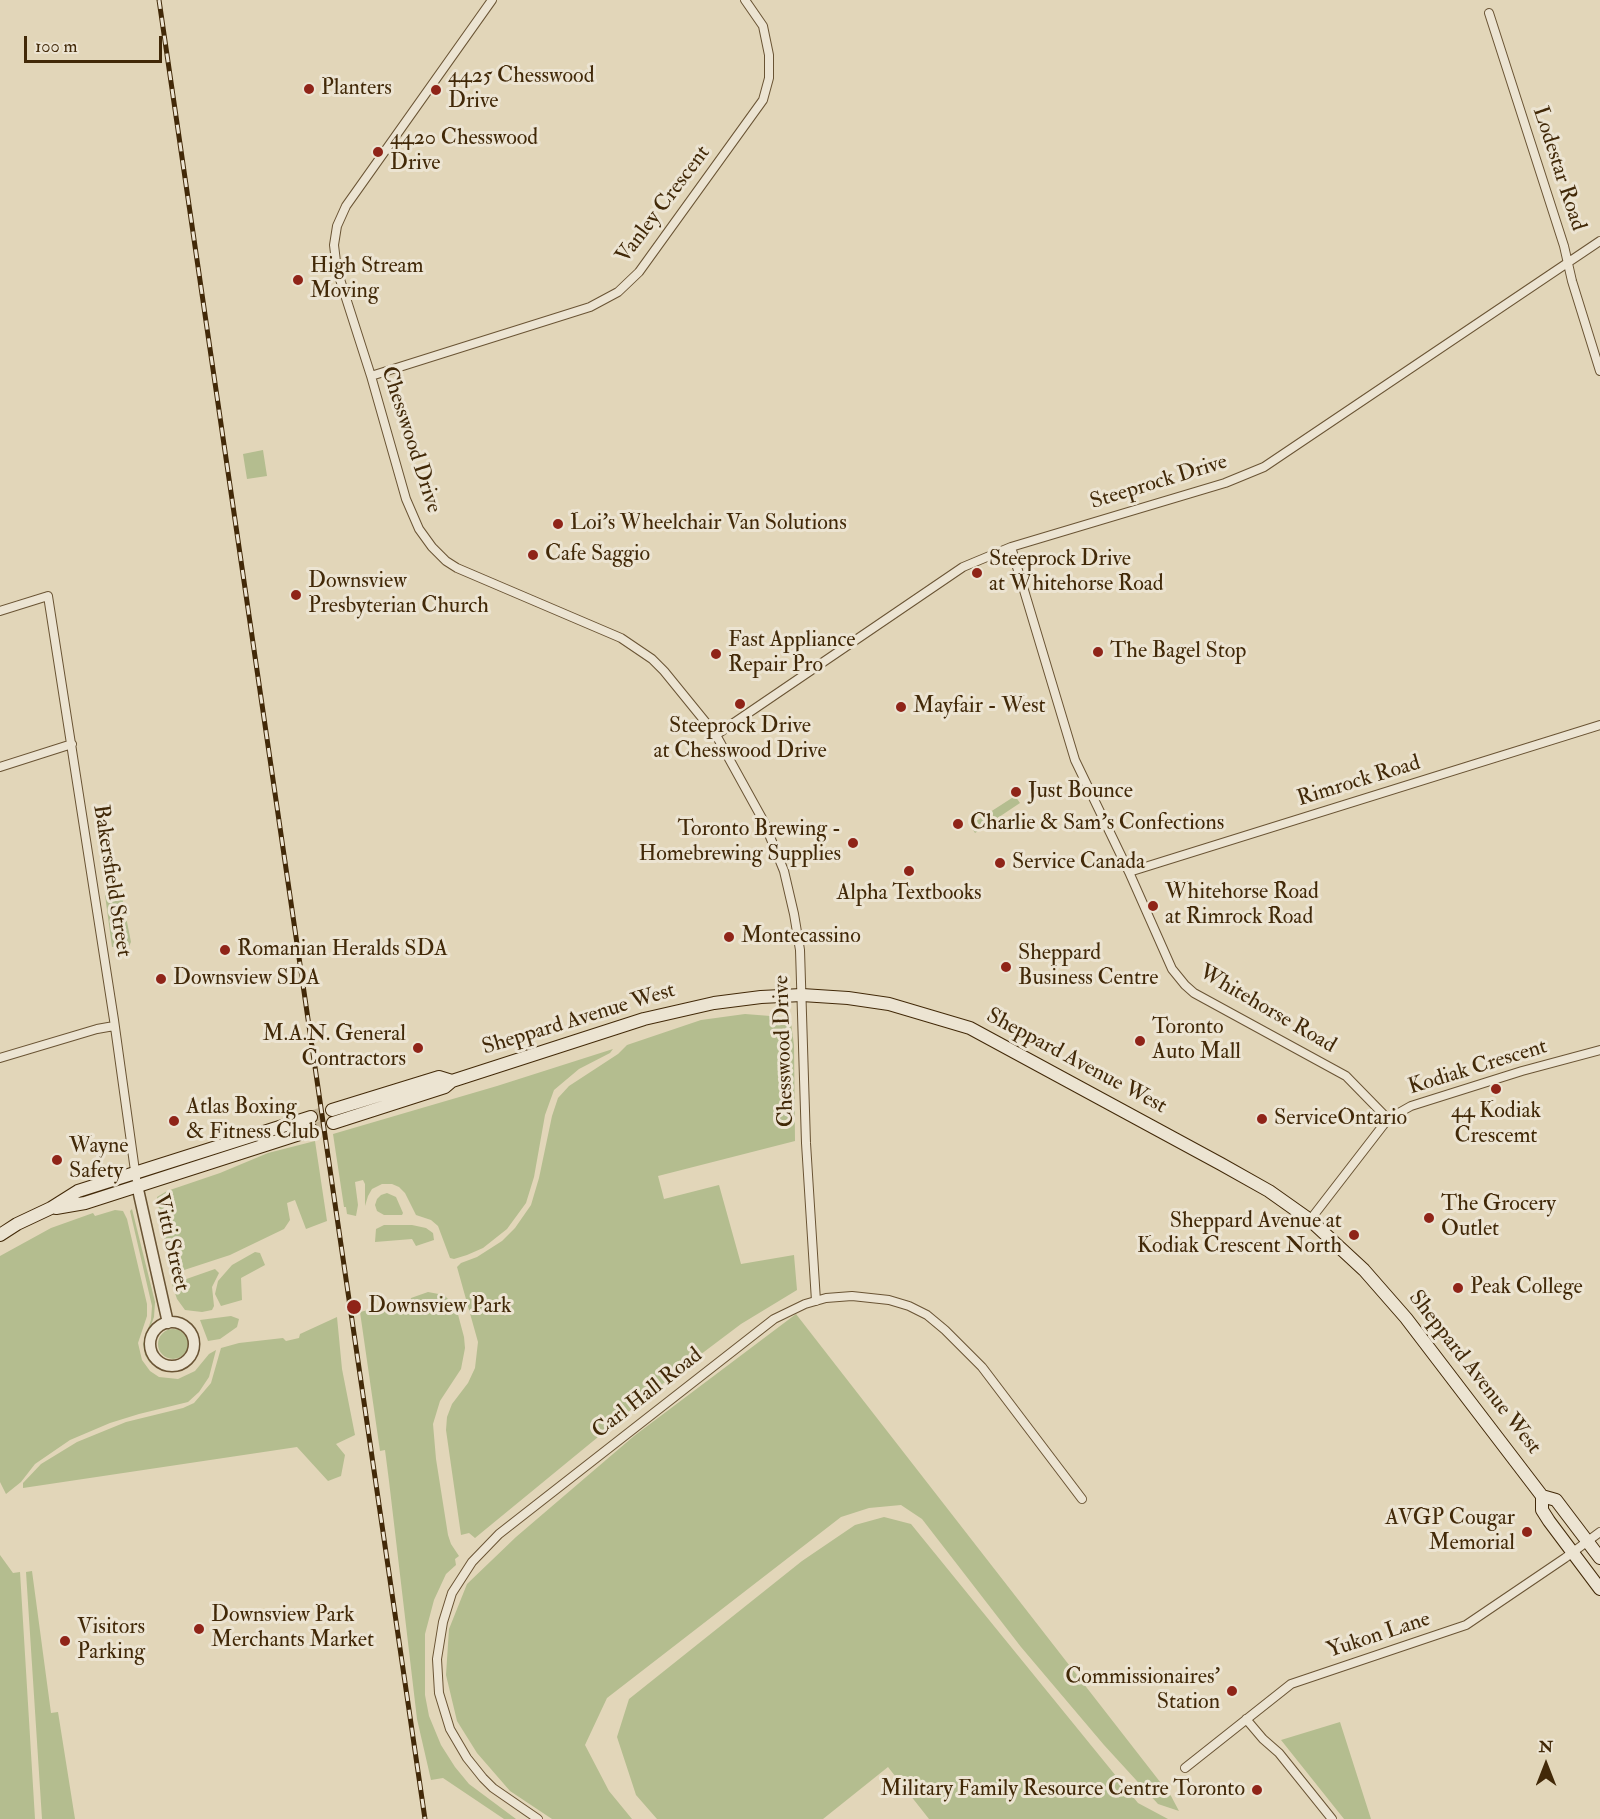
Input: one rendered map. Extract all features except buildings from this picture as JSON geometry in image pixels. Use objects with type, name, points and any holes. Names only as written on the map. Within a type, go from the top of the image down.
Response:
[{"type":"main road","name":"Sheppard Avenue West","points":[[332,1117],[445,1087],[452,1081],[644,1019],[714,1003],[761,996],[802,995],[889,1004],[970,1028],[1269,1191],[1310,1220],[1364,1270],[1406,1318],[1542,1496],[1556,1500],[1600,1558]]},
{"type":"main road","points":[[0,1235],[78,1191],[134,1171],[312,1123],[85,1203],[51,1208]]},
{"type":"main road","name":"Sheppard Avenue West","points":[[1542,1496],[1542,1510],[1600,1589]]},
{"type":"street","name":"Chesswood Drive","points":[[492,0],[346,206],[337,226],[334,245],[337,270],[371,376],[406,499],[419,529],[432,547],[457,568],[621,638],[664,670],[716,735],[764,822],[784,871],[795,914],[800,950],[806,1143],[816,1301]]},
{"type":"street","name":"Vanley Crescent","points":[[371,376],[590,307],[618,291],[639,272],[763,100],[769,78],[769,55],[763,26],[745,0]]},
{"type":"street","name":"Lodestar Road","points":[[1489,13],[1600,371]]},
{"type":"street","name":"Steeprock Drive","points":[[716,735],[949,575],[974,561],[1011,547],[1225,483],[1256,471],[1600,241]]},
{"type":"street","name":"Whitehorse Road","points":[[1011,547],[1075,760],[1129,872],[1172,969],[1194,993],[1346,1076],[1388,1119]]},
{"type":"street","name":"Bakersfield Street","points":[[0,611],[48,596],[72,744],[134,1171]]},
{"type":"street","name":"Rimrock Road","points":[[1129,872],[1600,725]]},
{"type":"street","points":[[0,767],[72,744]]},
{"type":"street","points":[[0,1058],[114,1026]]},
{"type":"street","name":"Kodiak Crescent","points":[[1310,1220],[1388,1119],[1411,1106],[1522,1071],[1600,1050]]},
{"type":"street","name":"Vitti Street","points":[[134,1171],[168,1323]]},
{"type":"street","name":"Carl Hall Road","points":[[538,1819],[493,1788],[483,1778],[466,1758],[450,1729],[439,1693],[437,1659],[443,1622],[452,1593],[472,1562],[499,1534],[764,1325],[794,1308],[816,1301],[852,1296],[878,1298],[909,1306],[938,1323],[982,1367],[1082,1500]]},
{"type":"street","name":"Vitti Street","points":[[168,1323],[183,1325],[193,1336],[194,1344],[189,1358],[176,1366],[161,1363],[152,1352],[152,1337],[161,1325],[168,1323]]},
{"type":"street","points":[[1587,1540],[1600,1532]]},
{"type":"street","name":"Yukon Lane","points":[[1185,1768],[1291,1684],[1466,1625],[1587,1540]]},
{"type":"street","points":[[1246,1719],[1279,1753],[1332,1819]]},
{"type":"green space","points":[[263,450],[267,476],[247,479],[243,454]]},
{"type":"green space","points":[[1015,796],[1020,803],[975,833],[970,825]]},
{"type":"green space","points":[[119,891],[131,942],[129,946],[112,947],[105,895]]},
{"type":"green space","points":[[745,1014],[783,1017],[791,1023],[794,1045],[795,1141],[658,1176],[664,1199],[719,1185],[741,1264],[794,1255],[797,1290],[741,1324],[676,1373],[475,1538],[469,1533],[461,1535],[446,1430],[447,1417],[452,1404],[468,1383],[475,1368],[478,1342],[457,1267],[502,1241],[515,1228],[531,1205],[552,1116],[558,1098],[569,1086],[618,1054],[627,1045],[701,1020]]},
{"type":"green space","points":[[613,1049],[610,1053],[579,1069],[554,1090],[545,1115],[534,1177],[526,1203],[507,1229],[483,1248],[454,1259],[450,1258],[438,1226],[431,1220],[416,1215],[405,1193],[392,1184],[382,1184],[372,1189],[365,1206],[365,1184],[363,1180],[355,1182],[358,1205],[356,1216],[347,1214],[333,1134]]},
{"type":"green space","points":[[315,1141],[327,1221],[306,1229],[295,1200],[287,1203],[290,1220],[284,1229],[230,1255],[175,1273],[170,1272],[157,1197],[167,1191],[220,1173],[268,1153]]},
{"type":"green space","points":[[387,1193],[396,1197],[402,1215],[384,1215],[377,1211],[375,1205],[377,1199]]},
{"type":"green space","points":[[132,1209],[155,1302],[154,1317],[145,1341],[150,1363],[145,1355],[143,1344],[151,1320],[152,1306],[130,1211]]},
{"type":"green space","points":[[115,1210],[123,1211],[127,1219],[147,1304],[147,1316],[138,1343],[142,1360],[150,1371],[159,1377],[178,1379],[195,1371],[209,1354],[216,1350],[209,1377],[199,1392],[188,1402],[110,1423],[70,1440],[35,1464],[21,1482],[6,1494],[0,1482],[0,1256],[51,1228],[93,1213],[95,1216]]},
{"type":"green space","points":[[384,1225],[412,1225],[426,1228],[433,1233],[434,1240],[416,1246],[412,1239],[375,1242],[376,1229]]},
{"type":"green space","points":[[255,1252],[260,1253],[265,1265],[241,1278],[242,1300],[221,1306],[215,1294],[218,1281],[232,1265]]},
{"type":"green space","points":[[215,1269],[219,1273],[212,1287],[214,1306],[212,1310],[202,1312],[185,1310],[177,1299],[172,1284]]},
{"type":"green space","points":[[428,1292],[444,1295],[456,1307],[465,1348],[461,1369],[440,1401],[433,1424],[448,1535],[459,1556],[455,1559],[456,1565],[446,1574],[434,1600],[425,1634],[425,1695],[429,1716],[441,1745],[455,1767],[469,1784],[516,1819],[504,1819],[443,1778],[431,1780],[417,1719],[385,1450],[380,1451],[360,1312],[393,1304],[398,1307],[410,1302],[411,1298]]},
{"type":"green space","points":[[796,1314],[1171,1796],[1179,1811],[1158,1804],[1104,1745],[1021,1647],[922,1519],[901,1505],[869,1508],[841,1517],[607,1698],[585,1745],[609,1791],[632,1819],[552,1819],[510,1791],[477,1753],[457,1721],[446,1675],[449,1629],[467,1584],[516,1537],[634,1436]]},
{"type":"green space","points":[[231,1316],[239,1319],[237,1327],[220,1339],[208,1341],[200,1320]]},
{"type":"green space","points":[[337,1317],[342,1369],[355,1435],[336,1444],[345,1455],[341,1476],[328,1481],[297,1447],[23,1488],[23,1483],[41,1464],[77,1442],[126,1422],[183,1408],[194,1403],[211,1383],[221,1348],[239,1343],[283,1338],[286,1341],[299,1338],[300,1334]]},
{"type":"green space","points":[[173,1329],[184,1333],[188,1344],[184,1355],[173,1359],[162,1355],[158,1344],[162,1333]]},
{"type":"green space","points":[[884,1517],[911,1524],[1138,1803],[1168,1819],[929,1819],[888,1767],[823,1819],[657,1819],[636,1795],[617,1737],[629,1699],[802,1561],[855,1525]]},
{"type":"green space","points":[[0,1555],[13,1573],[20,1572],[35,1819],[0,1819]]},
{"type":"green space","points":[[32,1571],[51,1713],[58,1712],[75,1819],[42,1819],[26,1572]]},
{"type":"green space","points":[[1340,1722],[1371,1819],[1344,1819],[1281,1740]]},
{"type":"tunnel","points":[[311,1117],[332,1110]]},
{"type":"tunnel","points":[[312,1130],[333,1123]]},
{"type":"railway","points":[[159,0],[425,1819]]},
{"type":"place","name":"Planters","points":[[309,89]]},
{"type":"place","name":"4425 Chesswood Drive","points":[[436,90]]},
{"type":"place","name":"4420 Chesswood Drive","points":[[378,152]]},
{"type":"place","name":"High Stream Moving","points":[[298,280]]},
{"type":"place","name":"Loi's Wheelchair Van Solutions","points":[[558,524]]},
{"type":"place","name":"Cafe Saggio","points":[[533,555]]},
{"type":"place","name":"Steeprock Drive at Whitehorse Road","points":[[977,573]]},
{"type":"place","name":"Downsview Presbyterian Church","points":[[296,595]]},
{"type":"place","name":"The Bagel Stop","points":[[1098,652]]},
{"type":"place","name":"Fast Appliance Repair Pro","points":[[716,654]]},
{"type":"place","name":"Steeprock Drive at Chesswood Drive","points":[[740,704]]},
{"type":"place","name":"Mayfair - West","points":[[901,707]]},
{"type":"place","name":"Just Bounce","points":[[1016,792]]},
{"type":"place","name":"Charlie & Sam's Confections","points":[[958,824]]},
{"type":"place","name":"Toronto Brewing - Homebrewing Supplies","points":[[853,843]]},
{"type":"place","name":"Service Canada","points":[[1000,863]]},
{"type":"place","name":"Alpha Textbooks","points":[[909,871]]},
{"type":"place","name":"Whitehorse Road at Rimrock Road","points":[[1153,906]]},
{"type":"place","name":"Montecassino","points":[[729,937]]},
{"type":"place","name":"Romanian Heralds SDA","points":[[225,950]]},
{"type":"place","name":"Sheppard Business Centre","points":[[1006,967]]},
{"type":"place","name":"Downsview SDA","points":[[161,979]]},
{"type":"place","name":"Toronto Auto Mall","points":[[1140,1041]]},
{"type":"place","name":"M.A.N. General Contractors","points":[[418,1048]]},
{"type":"place","name":"44 Kodiak Crescemt","points":[[1496,1089]]},
{"type":"place","name":"ServiceOntario","points":[[1262,1119]]},
{"type":"place","name":"Atlas Boxing & Fitness Club","points":[[174,1121]]},
{"type":"place","name":"Wayne Safety","points":[[57,1160]]},
{"type":"place","name":"The Grocery Outlet","points":[[1429,1218]]},
{"type":"place","name":"Sheppard Avenue at Kodiak Crescent North","points":[[1354,1235]]},
{"type":"place","name":"Peak College","points":[[1458,1288]]},
{"type":"place","name":"Downsview Park","points":[[354,1307]]},
{"type":"place","name":"AVGP Cougar Memorial","points":[[1527,1532]]},
{"type":"place","name":"Downsview Park Merchants Market","points":[[199,1629]]},
{"type":"place","name":"Visitors Parking","points":[[65,1641]]},
{"type":"place","name":"Commissionaires' Station","points":[[1232,1691]]},
{"type":"place","name":"Military Family Resource Centre Toronto","points":[[1257,1790]]}]
